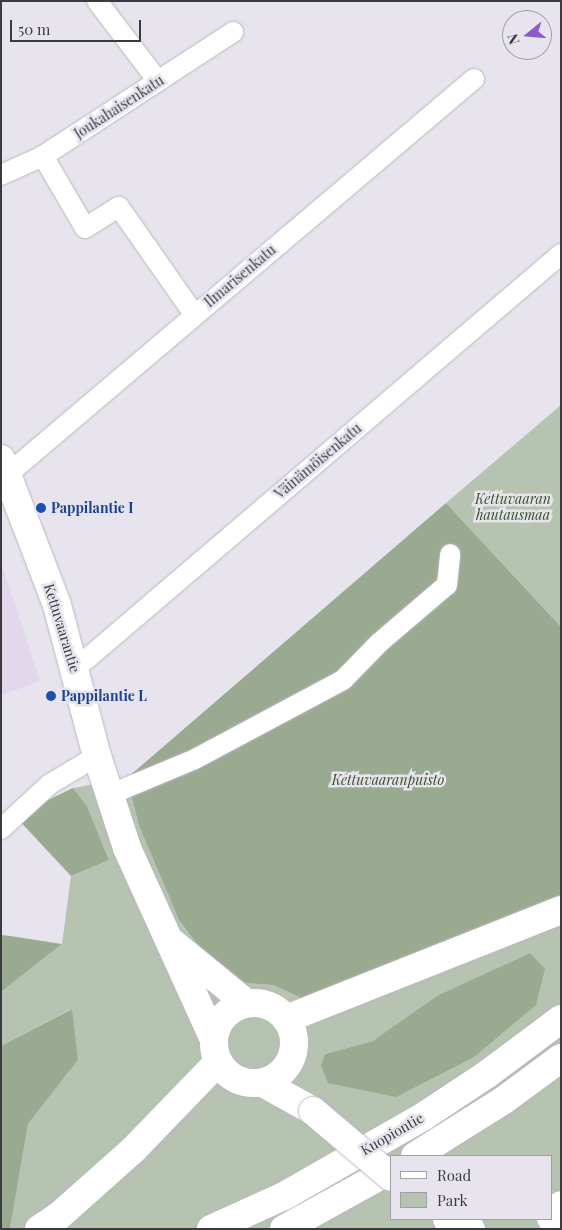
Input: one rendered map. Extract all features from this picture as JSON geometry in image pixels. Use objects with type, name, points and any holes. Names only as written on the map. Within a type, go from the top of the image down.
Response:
[{"type":"main road","name":"Kettuvaarantie","points":[[4,467],[39,553],[75,669],[97,756],[134,866],[168,939],[215,1050]]},
{"type":"main road","points":[[286,1019],[561,910]]},
{"type":"main road","name":"Kettuvaarantie","points":[[168,939],[246,1004]]},
{"type":"main road","points":[[40,1229],[60,1215],[134,1149],[215,1050],[224,1016],[246,1004],[268,1005],[286,1019],[294,1040],[290,1062],[283,1072],[264,1083]]},
{"type":"main road","name":"Kuopiontie","points":[[211,1229],[284,1196],[424,1116],[486,1075],[561,1019]]},
{"type":"main road","points":[[215,1050],[237,1081],[264,1083],[313,1111],[390,1176]]},
{"type":"main road","points":[[417,1155],[504,1100],[561,1058]]},
{"type":"main road","points":[[290,1062],[313,1111]]},
{"type":"main road","points":[[284,1229],[390,1171]]},
{"type":"main road","points":[[552,1218],[561,1204]]},
{"type":"main road","points":[[449,1220],[471,1229]]},
{"type":"street","points":[[96,1],[158,81]]},
{"type":"street","name":"Joukahaisenkatu","points":[[1,175],[43,156],[233,32]]},
{"type":"street","name":"Ilmarisenkatu","points":[[4,467],[194,314],[474,79]]},
{"type":"street","points":[[43,156],[85,228],[119,207],[194,314]]},
{"type":"street","name":"Väinämöisenkatu","points":[[75,669],[561,254]]},
{"type":"street","points":[[109,795],[195,759],[343,680],[379,643],[447,585],[450,554]]},
{"type":"street","points":[[1,829],[50,784],[97,756]]},
{"type":"shaded area","points":[[1,561],[40,681],[1,695]]},
{"type":"green space","name":"Kettuvaaran hautausmaa","points":[[561,405],[561,627],[446,503]]},
{"type":"green space","name":"Kettuvaaranpuisto","points":[[446,503],[561,627],[561,898],[308,1001],[273,985],[245,983],[203,952],[179,920],[139,826],[127,778]]},
{"type":"green space","points":[[127,778],[139,826],[179,920],[203,952],[245,983],[273,985],[308,1001],[561,898],[561,1229],[10,1229],[28,1124],[78,1060],[71,1009],[1,1046],[1,992],[62,944],[71,876],[109,860],[87,806],[73,788]],"holes":[[[530,953],[328,1083],[325,1054],[373,1041],[494,970]]]},
{"type":"green space","points":[[73,788],[87,806],[109,860],[71,876],[15,816]]},
{"type":"green space","points":[[1,935],[10,936],[62,944],[1,992]]},
{"type":"green space","points":[[530,953],[545,969],[536,1005],[474,1057],[396,1097],[328,1083],[321,1066],[325,1054],[373,1041],[437,996]]},
{"type":"green space","points":[[72,1009],[78,1060],[28,1124],[10,1229],[1,1229],[1,1046]]},
{"type":"place","name":"Pappilantie I","points":[[41,508]]},
{"type":"place","name":"Pappilantie L","points":[[51,696]]}]
